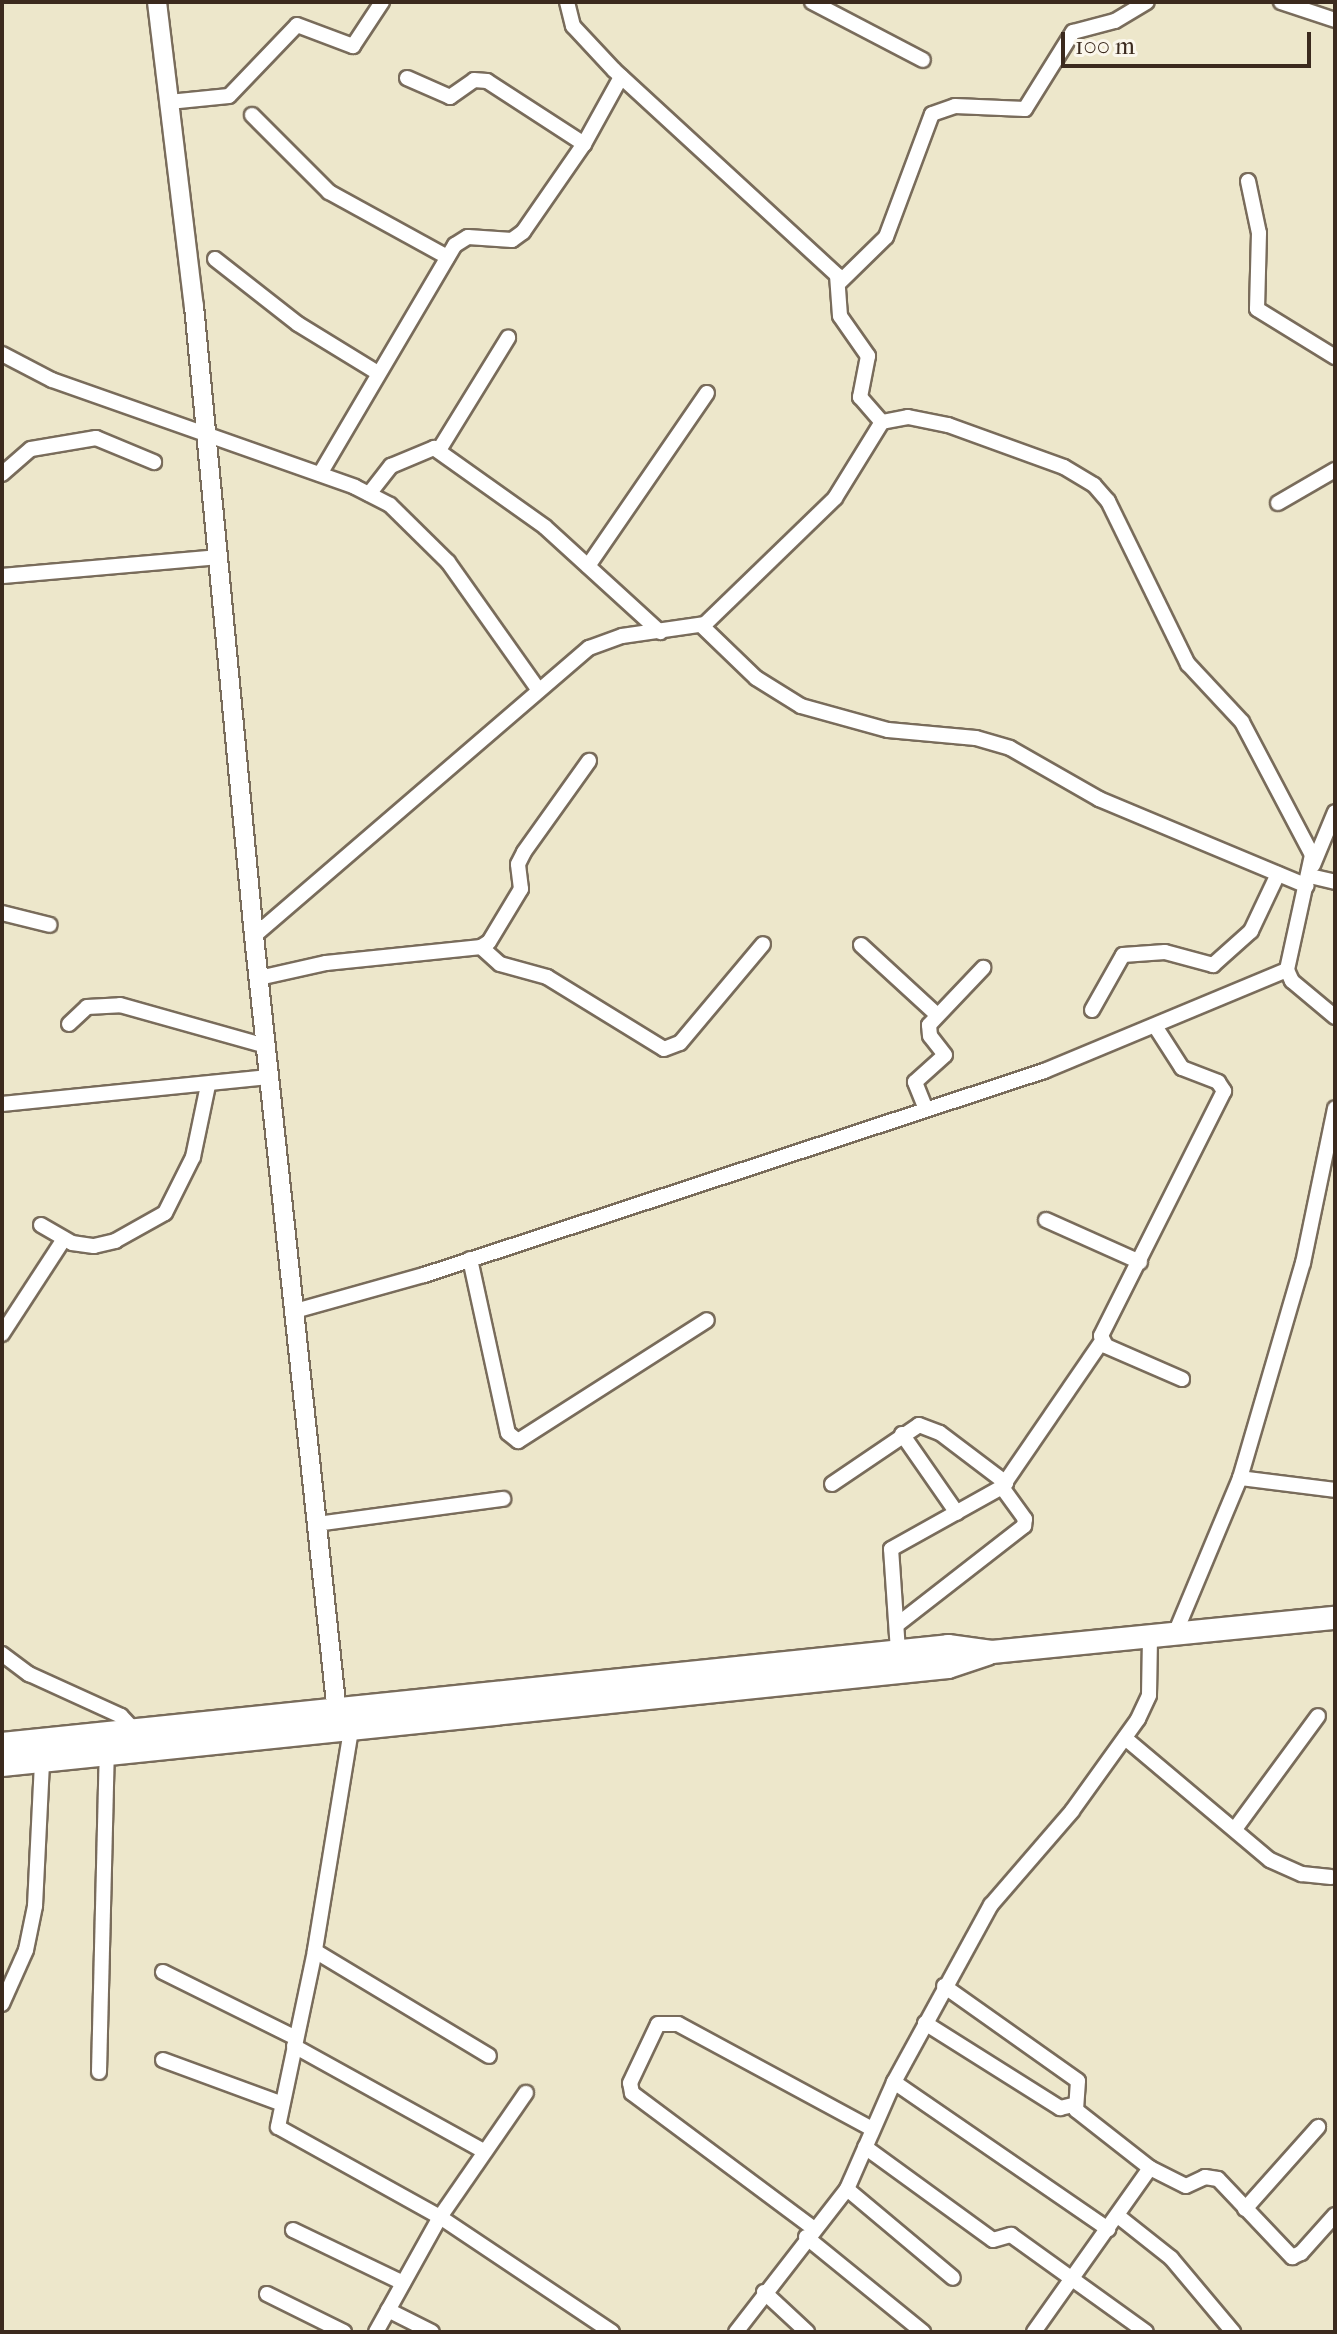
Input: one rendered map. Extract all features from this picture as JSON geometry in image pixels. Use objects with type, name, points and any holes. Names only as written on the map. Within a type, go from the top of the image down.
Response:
[{"type":"main road","points":[[157,2],[207,434],[254,936],[317,1524],[342,1723]]},
{"type":"main road","points":[[2,1765],[148,1750],[898,1651],[948,1646],[992,1652],[1335,1618]]},
{"type":"main road","points":[[2,1744],[135,1730],[342,1723],[948,1667],[992,1652]]},
{"type":"street","points":[[169,102],[229,96],[297,25],[353,46],[382,2]]},
{"type":"street","points":[[567,2],[573,26],[621,77],[825,261],[840,282],[840,316],[868,356],[860,397],[882,422]]},
{"type":"street","points":[[812,2],[923,60]]},
{"type":"street","points":[[840,282],[886,237],[932,114],[955,106],[1025,109],[1073,32],[1115,21],[1147,2]]},
{"type":"street","points":[[1281,2],[1335,20]]},
{"type":"street","points":[[320,474],[447,257],[460,240],[504,241],[523,232],[584,144],[621,77]]},
{"type":"street","points":[[407,78],[450,97],[474,80],[487,81],[584,144]]},
{"type":"street","points":[[252,115],[329,192],[447,257]]},
{"type":"street","points":[[1248,181],[1259,233],[1257,309],[1335,357]]},
{"type":"street","points":[[215,259],[298,324],[378,373]]},
{"type":"street","points":[[439,450],[508,338]]},
{"type":"street","points":[[2,354],[52,380],[369,494],[416,526],[448,562],[538,689]]},
{"type":"street","points":[[588,566],[707,393]]},
{"type":"street","points":[[254,936],[538,689],[602,641],[701,625],[835,498],[882,422],[895,417],[931,419],[1064,467],[1094,485],[1108,501],[1188,664],[1242,722],[1310,876]]},
{"type":"street","points":[[2,474],[38,447],[96,438],[154,462]]},
{"type":"street","points":[[369,494],[394,463],[423,449],[439,450],[495,496],[545,527],[660,632]]},
{"type":"street","points":[[1278,503],[1335,470]]},
{"type":"street","points":[[2,576],[218,557]]},
{"type":"street","points":[[701,625],[741,666],[801,706],[888,730],[991,742],[1099,799],[1278,874],[1310,876],[1335,882]]},
{"type":"street","points":[[481,947],[521,889],[518,864],[524,852],[589,761]]},
{"type":"street","points":[[1333,1012],[1292,981],[1287,970],[1310,876],[1335,812]]},
{"type":"street","points":[[1092,1010],[1123,955],[1165,952],[1213,965],[1251,931],[1278,874]]},
{"type":"street","points":[[2,913],[50,925]]},
{"type":"street","points":[[259,978],[326,963],[481,947],[500,964],[547,977],[664,1049],[680,1043],[763,944]]},
{"type":"street","points":[[861,945],[937,1015]]},
{"type":"street","points":[[925,1107],[915,1082],[945,1055],[928,1030],[937,1015],[983,968]]},
{"type":"street","points":[[295,1311],[470,1259],[925,1107],[1044,1071],[1287,970]]},
{"type":"street","points":[[69,1024],[87,1007],[120,1005],[266,1046]]},
{"type":"street","points":[[898,1651],[898,1624],[889,1554],[1004,1485],[1102,1341],[1224,1091],[1218,1082],[1182,1068],[1155,1026]]},
{"type":"street","points":[[2,1104],[269,1077]]},
{"type":"street","points":[[41,1225],[81,1247],[115,1241],[165,1213],[193,1157],[208,1085]]},
{"type":"street","points":[[1174,1636],[1240,1478],[1303,1263],[1335,1108]]},
{"type":"street","points":[[1046,1220],[1140,1262]]},
{"type":"street","points":[[2,1334],[64,1239]]},
{"type":"street","points":[[470,1259],[508,1433],[518,1441],[707,1320]]},
{"type":"street","points":[[1102,1341],[1182,1379]]},
{"type":"street","points":[[832,1484],[919,1425],[937,1431],[1004,1485],[1025,1519],[1024,1526],[898,1624]]},
{"type":"street","points":[[902,1434],[957,1513]]},
{"type":"street","points":[[1240,1478],[1335,1490]]},
{"type":"street","points":[[317,1524],[503,1499]]},
{"type":"street","points":[[736,2332],[778,2273],[847,2189],[894,2082],[991,1905],[1072,1811],[1125,1738],[1149,1695],[1150,1638]]},
{"type":"street","points":[[2,1654],[29,1674],[121,1716],[148,1750]]},
{"type":"street","points":[[1235,1829],[1318,1716]]},
{"type":"street","points":[[342,1723],[315,1951],[277,2119],[283,2131],[440,2217],[612,2332]]},
{"type":"street","points":[[1125,1738],[1285,1868],[1331,1877]]},
{"type":"street","points":[[99,2072],[107,1754]]},
{"type":"street","points":[[2,2004],[26,1950],[35,1906],[42,1761]]},
{"type":"street","points":[[315,1951],[489,2056]]},
{"type":"street","points":[[163,1972],[295,2042],[485,2152]]},
{"type":"street","points":[[944,1986],[1078,2081],[1073,2105]]},
{"type":"street","points":[[872,2129],[671,2021],[658,2024],[630,2083],[632,2093],[810,2232],[923,2332]]},
{"type":"street","points":[[925,2023],[1060,2108],[1073,2105]]},
{"type":"street","points":[[163,2060],[280,2103]]},
{"type":"street","points":[[894,2082],[1108,2229]]},
{"type":"street","points":[[376,2332],[440,2217],[526,2093]]},
{"type":"street","points":[[1073,2105],[1150,2168],[1186,2186],[1211,2176],[1292,2257],[1301,2253],[1335,2215]]},
{"type":"street","points":[[1245,2209],[1318,2127]]},
{"type":"street","points":[[865,2147],[993,2240],[1011,2235],[1146,2332]]},
{"type":"street","points":[[1035,2332],[1150,2168]]},
{"type":"street","points":[[847,2189],[953,2278]]},
{"type":"street","points":[[1118,2216],[1171,2258],[1233,2332]]},
{"type":"street","points":[[293,2230],[403,2283]]},
{"type":"street","points":[[766,2289],[807,2332]]},
{"type":"street","points":[[267,2294],[344,2332]]},
{"type":"street","points":[[388,2310],[432,2332]]}]
